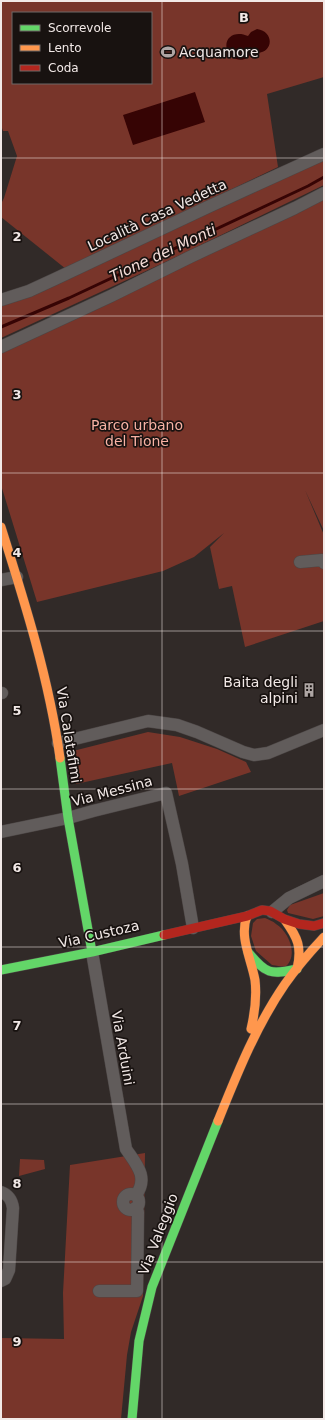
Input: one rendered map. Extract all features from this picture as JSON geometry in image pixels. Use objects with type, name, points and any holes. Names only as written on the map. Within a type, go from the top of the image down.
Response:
[{"type":"main road","name":"Via Calatafimi","points":[[1,527],[17,576],[47,683],[58,743],[68,818],[92,952]]},
{"type":"main road","name":"Via Custoza","points":[[1,970],[92,952],[247,916],[265,910],[272,912]]},
{"type":"main road","points":[[272,912],[285,920],[306,926],[324,923]]},
{"type":"main road","name":"Via Custoza","points":[[247,916],[243,923],[244,943],[248,952],[256,963],[263,968],[277,973],[297,969]]},
{"type":"main road","points":[[285,920],[298,945],[300,955],[297,969]]},
{"type":"main road","name":"Via Custoza","points":[[198,927],[223,927],[244,943]]},
{"type":"main road","points":[[240,1066],[268,1009],[314,947],[324,938]]},
{"type":"main road","name":"Via Custoza","points":[[240,1066],[255,1014],[256,994],[248,952]]},
{"type":"main road","name":"Via Valeggio","points":[[132,1419],[139,1340],[151,1292],[163,1258],[240,1066]]},
{"type":"street","name":"Località Casa Vedetta","points":[[1,300],[29,291],[55,280],[210,206],[324,154]]},
{"type":"street","points":[[1,347],[111,296],[324,193]]},
{"type":"street","points":[[300,562],[322,560],[324,563]]},
{"type":"street","points":[[1,580],[17,576]]},
{"type":"street","points":[[58,743],[148,721],[177,724],[243,752],[254,755],[268,753],[324,730]]},
{"type":"street","name":"Via Messina","points":[[1,832],[68,818],[166,793],[198,927]]},
{"type":"street","points":[[272,912],[289,898],[324,881]]},
{"type":"street","name":"Via Arduini","points":[[92,952],[126,1149],[139,1168],[141,1188],[136,1195],[139,1200],[138,1206],[135,1208],[138,1212],[137,1291],[99,1291]]},
{"type":"street","points":[[1,1192],[10,1198],[13,1208],[9,1270],[5,1279],[1,1281]]},
{"type":"green space","points":[[1,1],[324,1],[324,77],[267,94],[278,167],[66,269],[1,217],[1,204],[17,156],[8,131],[3,131],[1,125]]},
{"type":"green space","points":[[324,159],[324,185],[174,258],[1,338],[1,306],[26,298]]},
{"type":"green space","name":"Parco urbano del Tione","points":[[324,197],[324,531],[305,490],[324,535],[324,621],[245,647],[232,586],[219,589],[210,547],[224,533],[194,557],[163,571],[37,602],[1,485],[1,351]]},
{"type":"green space","points":[[148,732],[180,737],[217,749],[246,762],[251,772],[179,796],[172,763],[76,784],[73,751]]},
{"type":"green space","points":[[324,893],[324,916],[313,919],[288,913],[287,910],[290,905]]},
{"type":"green space","points":[[265,918],[274,922],[281,928],[291,944],[291,957],[285,967],[272,965],[256,951],[251,936],[253,923],[257,919]]},
{"type":"green space","points":[[145,1153],[143,1296],[131,1332],[127,1355],[121,1419],[1,1419],[1,1338],[64,1339],[63,1293],[70,1165]]},
{"type":"green space","points":[[20,1159],[44,1160],[45,1169],[19,1176]]},
{"type":"shaded area","points":[[257,29],[263,31],[267,35],[270,44],[268,48],[259,53],[252,52],[248,57],[242,60],[230,56],[226,46],[229,38],[237,34],[248,36],[251,32]]},
{"type":"shaded area","points":[[195,92],[205,122],[133,145],[123,115]]},
{"type":"waterway","name":"Tione dei Monti","points":[[1,327],[69,298],[308,186],[324,177]]},
{"type":"traffic: fast","points":[[60,758],[68,818],[92,952]]},
{"type":"traffic: fast","points":[[1,970],[92,952],[164,935]]},
{"type":"traffic: fast","points":[[248,952],[259,965],[269,971],[280,972],[297,969]]},
{"type":"traffic: fast","points":[[132,1419],[139,1341],[152,1287],[218,1121]]},
{"type":"traffic: slow","points":[[1,527],[43,670],[50,699],[60,758]]},
{"type":"traffic: slow","points":[[247,916],[244,932],[246,948],[256,986],[254,1017],[251,1029]]},
{"type":"traffic: slow","points":[[285,920],[298,943],[299,955],[297,969]]},
{"type":"traffic: slow","points":[[218,1121],[240,1068],[265,1017],[290,978],[324,937]]},
{"type":"traffic: jam","points":[[164,935],[247,916],[262,910],[270,911],[284,919],[299,924],[314,926],[324,923]]},
{"type":"place","name":"Acquamore","points":[[168,52]]},
{"type":"place","name":"Baita degli alpini","points":[[309,690]]}]
